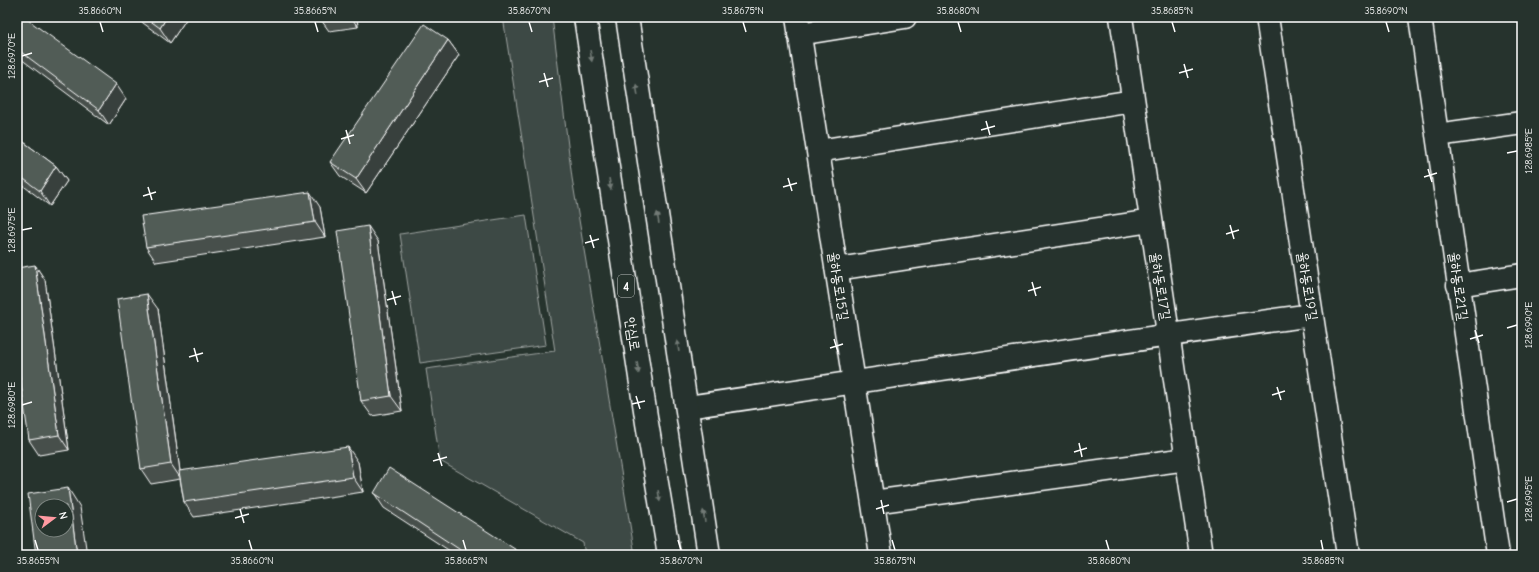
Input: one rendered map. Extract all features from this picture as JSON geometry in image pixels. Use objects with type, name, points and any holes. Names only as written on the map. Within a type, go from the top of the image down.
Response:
[{"type":"street","name":"안심로","points":[[585,17],[668,555]]},
{"type":"street","points":[[627,17],[709,555]]},
{"type":"street","points":[[798,26],[905,17]]},
{"type":"street","name":"율하동로17길","points":[[1121,17],[1201,555]]},
{"type":"street","name":"율하동로19길","points":[[1267,17],[1348,555]]},
{"type":"street","name":"율하동로21길","points":[[1420,17],[1498,555]]},
{"type":"street","name":"율하동로15길","points":[[798,26],[881,555]]},
{"type":"street","points":[[818,150],[1133,101]]},
{"type":"street","points":[[1437,135],[1522,123]]},
{"type":"street","points":[[837,269],[1151,221]]},
{"type":"street","points":[[1458,285],[1522,275]]},
{"type":"street","points":[[687,407],[854,383],[1168,334],[1312,315]]},
{"type":"street","points":[[873,502],[1187,459]]},
{"type":"shaded area","points":[[503,17],[552,17],[572,178],[635,555],[585,555],[583,543],[440,461],[426,369],[555,351]]},
{"type":"shaded area","points":[[526,215],[546,345],[420,363],[400,234]]},
{"type":"building","points":[[17,17],[24,17],[116,84],[99,110],[17,49]]},
{"type":"building","points":[[145,17],[167,17],[160,28]]},
{"type":"building","points":[[424,24],[448,40],[356,179],[330,162]]},
{"type":"building","points":[[17,137],[56,166],[40,191],[17,174]]},
{"type":"building","points":[[310,192],[315,222],[146,247],[141,216]]},
{"type":"building","points":[[368,226],[391,396],[361,401],[337,231]]},
{"type":"building","points":[[35,265],[59,435],[29,440],[17,357],[17,268]]},
{"type":"building","points":[[147,294],[171,464],[141,469],[117,299]]},
{"type":"building","points":[[348,447],[353,477],[184,502],[179,471]]},
{"type":"building","points":[[389,468],[524,555],[468,555],[374,493]]},
{"type":"building","points":[[68,488],[69,498],[34,498],[34,538],[74,538],[74,533],[77,555],[36,555],[28,494]]}]
